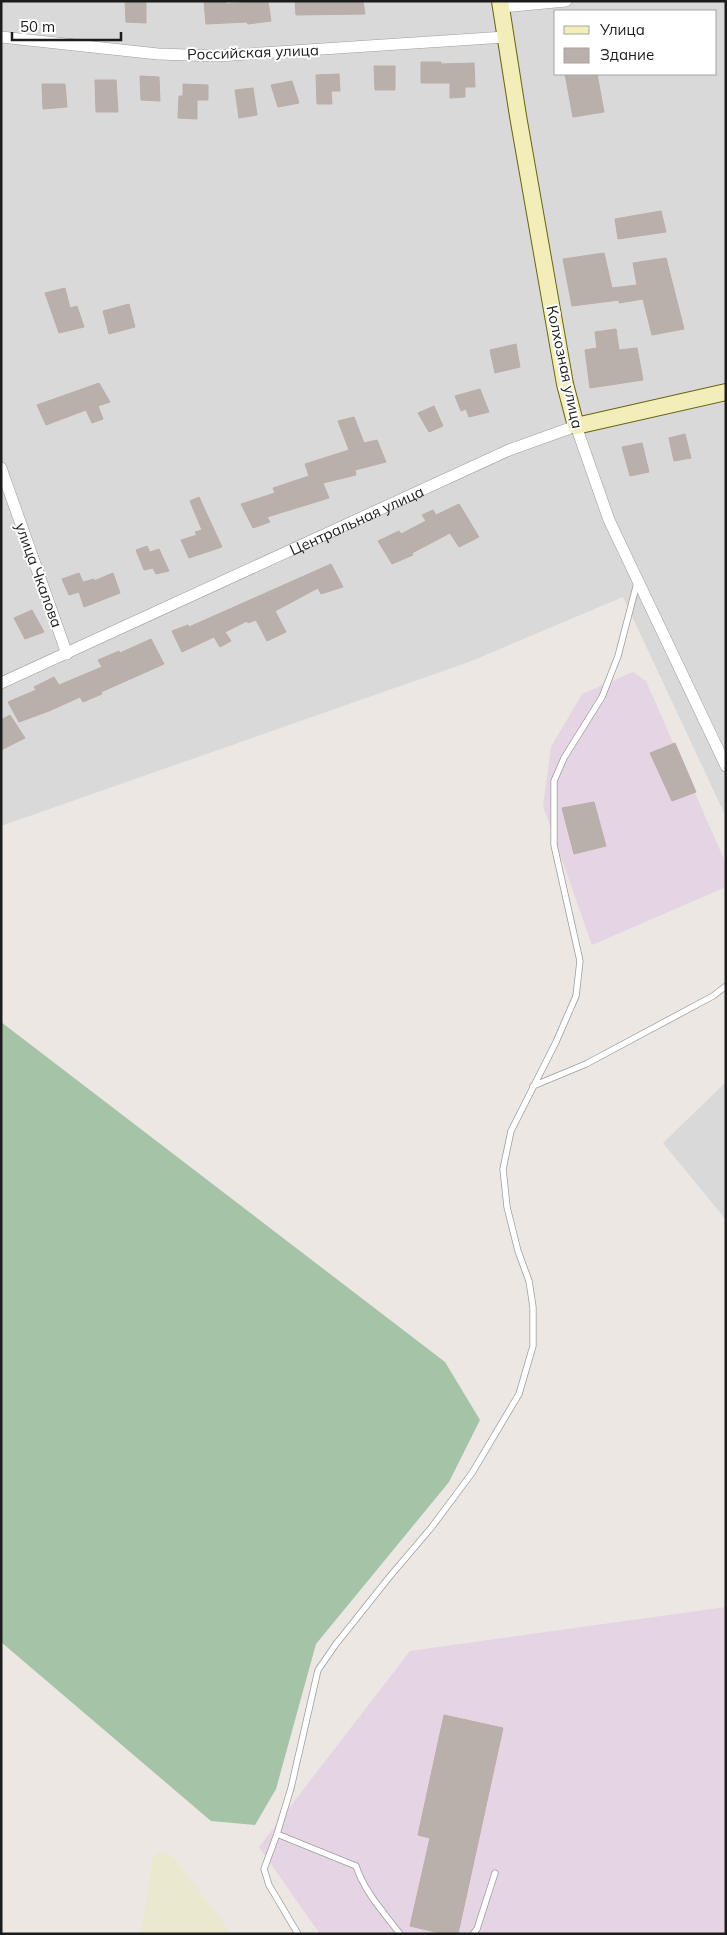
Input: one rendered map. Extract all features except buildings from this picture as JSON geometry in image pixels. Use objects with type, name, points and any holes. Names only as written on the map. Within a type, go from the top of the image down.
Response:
[{"type":"street","points":[[501,4],[566,1]]},
{"type":"street","name":"Колхозная улица","points":[[501,4],[505,37],[565,384],[576,426],[609,520],[726,766]]},
{"type":"street","name":"Российская улица","points":[[1,37],[158,54],[217,56],[505,37]]},
{"type":"street","name":"Центральная улица","points":[[1,683],[509,450],[576,426],[726,392]]},
{"type":"street","name":"улица Чкалова","points":[[1,468],[67,654]]},
{"type":"lane","points":[[298,1934],[269,1885],[264,1869],[291,1788],[318,1670],[336,1644],[431,1528],[472,1473],[519,1394],[533,1346],[533,1307],[529,1281],[518,1251],[507,1207],[503,1169],[511,1131],[576,996],[580,961],[554,845],[554,781],[564,758],[602,698],[618,656],[638,581]]},
{"type":"lane","points":[[533,1086],[586,1064],[713,996],[726,986]]},
{"type":"lane","points":[[277,1834],[356,1866],[359,1876],[378,1906],[400,1934]]},
{"type":"lane","points":[[473,1934],[477,1929],[495,1874]]},
{"type":"shaded area","points":[[1,1],[726,1],[726,817],[623,597],[469,662],[1,826]]},
{"type":"shaded area","points":[[633,672],[646,681],[726,864],[726,887],[592,945],[543,806],[551,747],[582,694]]},
{"type":"shaded area","points":[[726,1082],[726,1220],[663,1143]]},
{"type":"shaded area","points":[[726,1607],[726,1934],[320,1934],[259,1847],[410,1651]]},
{"type":"shaded area","points":[[159,1852],[167,1853],[177,1862],[231,1934],[141,1934],[153,1858]]},
{"type":"green space","points":[[1,1022],[445,1362],[480,1420],[449,1482],[316,1644],[276,1789],[255,1825],[211,1821],[1,1642]]}]
